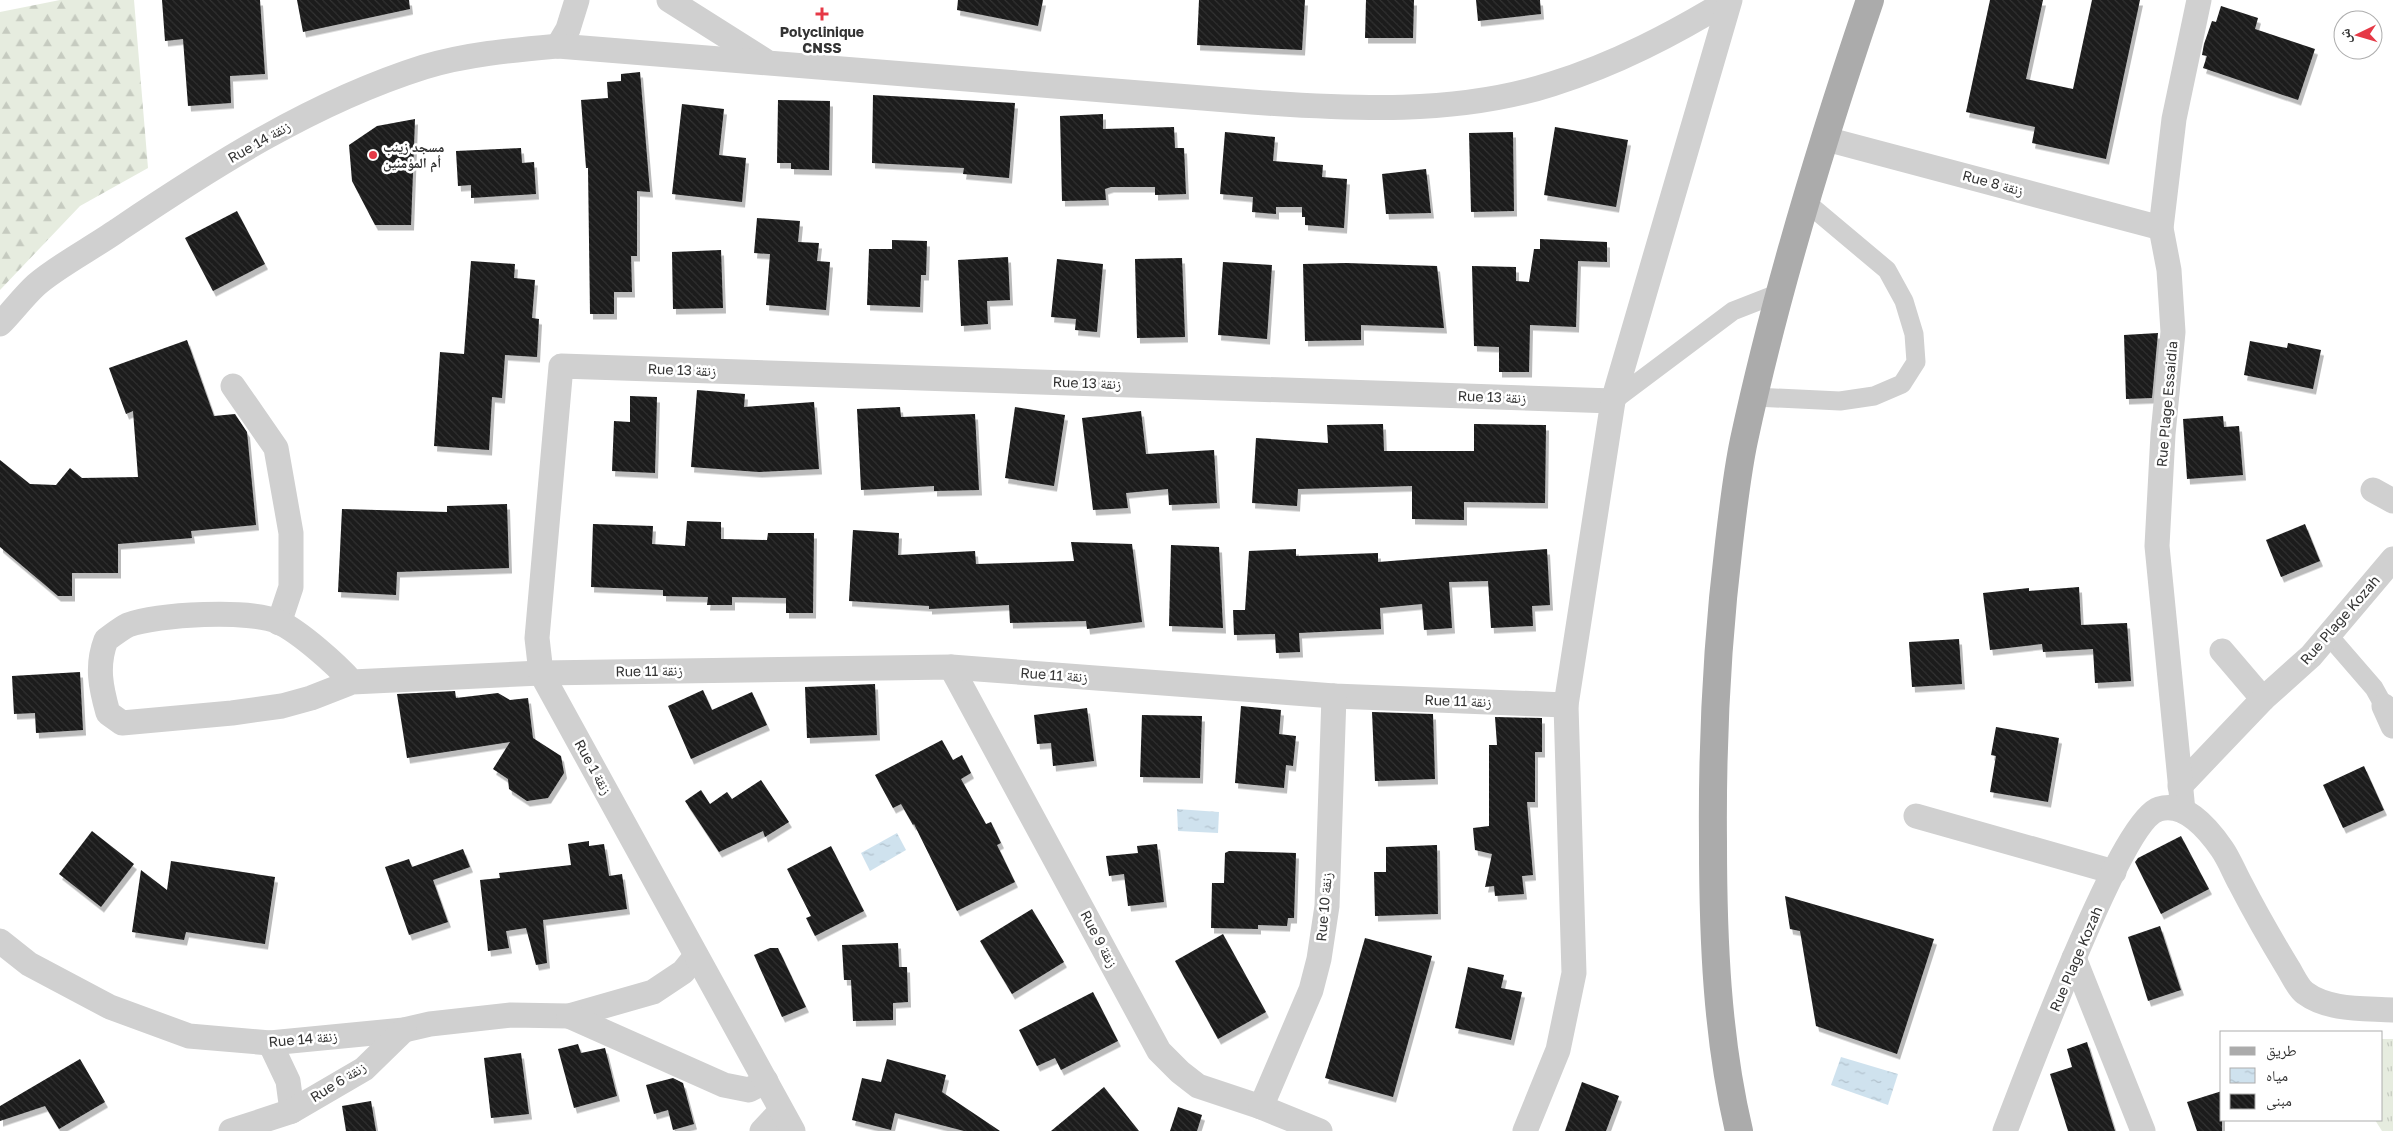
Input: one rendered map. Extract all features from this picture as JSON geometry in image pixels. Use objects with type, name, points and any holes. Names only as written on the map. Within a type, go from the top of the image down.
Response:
[{"type":"main road","points":[[1740,1131],[1730,1092],[1716,950],[1712,798],[1722,603],[1744,442],[1779,293],[1870,0]]},
{"type":"street","points":[[558,46],[568,29],[577,0]]},
{"type":"street","points":[[669,0],[766,61]]},
{"type":"street","points":[[1525,1131],[1558,1050],[1574,973],[1566,705],[1613,401],[1730,0]]},
{"type":"street","name":"Rue 14 زنقة","points":[[0,324],[37,285],[192,181],[294,122],[352,94],[426,67],[469,57],[558,46],[766,61],[1252,102],[1324,107],[1388,107],[1440,104],[1498,97],[1551,85],[1641,50],[1730,0]]},
{"type":"street","name":"Rue Plage Essaidia","points":[[2178,802],[2157,546],[2163,434],[2173,332],[2169,270],[2161,228],[2174,119],[2199,0]]},
{"type":"street","name":"Rue 8 زنقة","points":[[1826,139],[2161,228]]},
{"type":"street","points":[[1755,397],[1840,401],[1874,396],[1902,384],[1916,362],[1914,334],[1904,301],[1887,270],[1806,202]]},
{"type":"street","points":[[1613,401],[1733,311],[1779,293]]},
{"type":"street","name":"Rue 13 زنقة","points":[[561,366],[1613,401]]},
{"type":"street","name":"Rue 1 زنقة","points":[[561,366],[537,638],[541,673],[787,1121]]},
{"type":"street","points":[[234,386],[276,448],[291,533],[291,587],[279,622],[331,661],[352,682]]},
{"type":"street","name":"Rue Plage Kozah","points":[[2005,1131],[2074,958],[2129,842],[2145,819],[2158,809],[2178,802],[2263,698],[2311,656],[2393,559]]},
{"type":"street","name":"Rue 11 زنقة","points":[[279,622],[248,615],[223,615],[153,619],[128,626],[106,640],[103,650],[100,681],[108,713],[122,722],[232,713],[282,706],[311,698],[352,682],[541,673],[951,667],[1334,696],[1566,705]]},
{"type":"street","points":[[2328,636],[2374,688],[2388,716]]},
{"type":"street","points":[[2222,651],[2263,698]]},
{"type":"street","name":"Rue 9 زنقة","points":[[951,667],[1159,1051],[1198,1086],[1261,1107],[1320,1131]]},
{"type":"street","name":"Rue 10 زنقة","points":[[1261,1107],[1311,990],[1319,959],[1327,906],[1334,696]]},
{"type":"street","points":[[2178,802],[2204,827],[2223,850],[2279,953],[2303,992],[2318,1001],[2336,1005],[2393,1010]]},
{"type":"street","points":[[1916,816],[2114,872]]},
{"type":"street","name":"Rue 14 زنقة","points":[[0,941],[29,964],[110,1007],[189,1036],[270,1044],[404,1030],[430,1024],[511,1015],[569,1016],[653,992],[683,972],[696,956]]},
{"type":"street","points":[[2074,958],[2143,1131]]},
{"type":"street","name":"Rue 14 زنقة","points":[[569,1016],[724,1085],[748,1090],[766,1081]]},
{"type":"street","name":"Rue 6 زنقة","points":[[231,1131],[292,1111],[364,1069],[404,1030]]},
{"type":"street","name":"Rue 6 زنقة","points":[[270,1044],[288,1081],[292,1111]]},
{"type":"street","points":[[762,1131],[787,1121]]},
{"type":"green space","points":[[60,0],[134,0],[148,168],[80,206],[0,290],[0,12]]},
{"type":"green space","points":[[2383,1039],[2393,1039],[2393,1131],[2382,1131],[2376,1121],[2383,1121]]},
{"type":"water","points":[[1177,809],[1219,812],[1218,833],[1178,831]]},
{"type":"water","points":[[897,833],[906,850],[870,871],[861,853]]},
{"type":"water","points":[[1841,1057],[1898,1074],[1888,1105],[1831,1085]]},
{"type":"building","points":[[162,0],[260,0],[265,74],[230,76],[231,103],[188,106],[183,39],[165,41]]},
{"type":"building","points":[[297,0],[409,0],[410,9],[303,32]]},
{"type":"building","points":[[958,0],[1043,0],[1038,26],[957,10]]},
{"type":"building","points":[[1199,0],[1305,0],[1302,50],[1197,45]]},
{"type":"building","points":[[1366,0],[1414,0],[1413,38],[1365,38]]},
{"type":"building","points":[[1476,0],[1540,0],[1541,14],[1478,21]]},
{"type":"building","points":[[1990,0],[2043,0],[2026,79],[2073,89],[2092,0],[2140,0],[2106,159],[2032,143],[2035,127],[1966,112]]},
{"type":"building","points":[[2221,6],[2258,18],[2255,29],[2315,49],[2298,100],[2203,68],[2207,56],[2202,55],[2204,44],[2212,21],[2216,22]]},
{"type":"building","points":[[640,72],[650,192],[637,191],[637,256],[631,256],[632,292],[614,292],[614,314],[590,314],[588,168],[586,168],[581,100],[608,98],[607,82],[621,81],[621,74]]},
{"type":"building","points":[[873,95],[1015,103],[1009,178],[963,174],[964,168],[872,163]]},
{"type":"building","points":[[778,100],[830,101],[829,170],[791,169],[791,163],[777,163]]},
{"type":"building","points":[[682,104],[724,109],[719,155],[746,158],[742,202],[672,194]]},
{"type":"building","points":[[1103,114],[1103,129],[1174,127],[1175,148],[1184,148],[1186,194],[1155,195],[1155,187],[1111,187],[1105,189],[1106,200],[1062,201],[1060,116]]},
{"type":"building","points":[[415,119],[411,225],[375,225],[352,181],[349,145],[377,126]]},
{"type":"building","points":[[1555,127],[1628,140],[1616,207],[1544,195]]},
{"type":"building","points":[[1225,132],[1275,137],[1273,161],[1323,165],[1322,177],[1347,179],[1344,228],[1305,225],[1305,217],[1302,217],[1302,207],[1276,207],[1276,214],[1252,212],[1253,197],[1220,194]]},
{"type":"building","points":[[1513,132],[1514,211],[1471,212],[1469,133]]},
{"type":"building","points":[[521,148],[522,163],[534,162],[536,194],[471,198],[471,185],[458,186],[456,151]]},
{"type":"building","points":[[1426,169],[1431,213],[1386,214],[1382,174]]},
{"type":"building","points":[[237,211],[265,264],[213,291],[185,238]]},
{"type":"building","points":[[757,218],[800,221],[798,242],[819,243],[817,261],[830,262],[826,310],[766,305],[770,254],[754,253]]},
{"type":"building","points":[[1540,239],[1607,242],[1607,262],[1578,261],[1576,327],[1530,325],[1529,372],[1499,372],[1499,347],[1474,346],[1472,266],[1516,267],[1516,281],[1529,282],[1534,249],[1540,249]]},
{"type":"building","points":[[892,240],[927,241],[926,275],[921,275],[920,307],[867,305],[869,249],[892,249]]},
{"type":"building","points":[[721,250],[723,308],[673,309],[672,252]]},
{"type":"building","points":[[1008,257],[1010,300],[987,301],[988,324],[961,326],[958,260]]},
{"type":"building","points":[[1182,258],[1185,337],[1137,338],[1135,259]]},
{"type":"building","points":[[1057,259],[1103,264],[1097,332],[1075,330],[1076,319],[1051,317]]},
{"type":"building","points":[[471,261],[515,264],[514,278],[535,280],[532,318],[539,319],[537,357],[505,355],[502,398],[492,397],[489,450],[434,446],[440,352],[464,354]]},
{"type":"building","points":[[1223,262],[1272,265],[1267,339],[1218,335]]},
{"type":"building","points":[[1346,263],[1437,266],[1444,328],[1361,325],[1361,340],[1305,341],[1303,264]]},
{"type":"building","points":[[2158,333],[2152,398],[2126,399],[2124,335]]},
{"type":"building","points":[[187,340],[214,416],[235,414],[247,432],[256,525],[191,531],[192,538],[118,544],[118,573],[72,573],[72,596],[58,596],[0,547],[0,460],[30,484],[56,485],[70,468],[82,478],[138,477],[133,411],[126,414],[109,368]]},
{"type":"building","points":[[2250,341],[2287,348],[2288,343],[2321,350],[2313,389],[2244,375]]},
{"type":"building","points":[[697,390],[745,394],[744,407],[814,402],[819,469],[759,472],[691,467]]},
{"type":"building","points":[[630,396],[657,397],[655,473],[612,471],[614,421],[630,422]]},
{"type":"building","points":[[900,407],[901,417],[975,414],[979,490],[934,491],[934,486],[861,490],[857,409]]},
{"type":"building","points":[[1015,407],[1065,415],[1054,486],[1005,478]]},
{"type":"building","points":[[1141,411],[1146,454],[1214,450],[1217,503],[1169,505],[1168,489],[1126,493],[1128,508],[1093,510],[1082,418]]},
{"type":"building","points":[[2223,416],[2224,427],[2239,426],[2243,475],[2187,479],[2183,419]]},
{"type":"building","points":[[1383,424],[1384,451],[1474,451],[1474,424],[1546,425],[1545,503],[1464,502],[1464,520],[1412,519],[1412,486],[1298,489],[1297,506],[1252,503],[1256,438],[1328,443],[1327,425]]},
{"type":"building","points":[[507,504],[509,568],[397,572],[396,595],[338,592],[342,509],[447,512],[447,506]]},
{"type":"building","points":[[687,521],[721,522],[721,539],[767,540],[768,533],[814,533],[813,613],[786,613],[786,598],[732,597],[732,605],[707,605],[708,597],[663,596],[663,590],[591,587],[593,524],[653,526],[652,544],[685,546]]},
{"type":"building","points":[[2305,524],[2320,561],[2281,577],[2266,540]]},
{"type":"building","points":[[853,530],[899,533],[898,555],[975,551],[976,564],[1074,561],[1071,542],[1132,544],[1142,622],[1087,629],[1086,621],[1010,623],[1009,605],[929,609],[929,606],[849,601]]},
{"type":"building","points":[[1171,545],[1219,547],[1223,628],[1169,626]]},
{"type":"building","points":[[1296,549],[1296,556],[1378,553],[1378,562],[1547,549],[1550,605],[1532,606],[1533,626],[1491,628],[1488,581],[1449,582],[1452,628],[1424,630],[1422,604],[1380,608],[1381,629],[1299,633],[1300,652],[1276,653],[1275,634],[1234,635],[1233,610],[1245,610],[1249,551]]},
{"type":"building","points":[[2079,587],[2081,625],[2127,623],[2131,681],[2095,683],[2093,649],[2043,652],[2042,644],[1990,650],[1983,593],[2029,588],[2029,591]]},
{"type":"building","points":[[1959,639],[1962,684],[1912,687],[1909,642]]},
{"type":"building","points":[[80,672],[83,730],[36,733],[35,713],[14,714],[12,676]]},
{"type":"building","points":[[875,684],[877,735],[807,738],[805,687]]},
{"type":"building","points":[[703,690],[712,710],[752,692],[767,725],[691,759],[668,706]]},
{"type":"building","points":[[455,691],[456,698],[498,693],[510,700],[528,698],[533,738],[561,756],[564,773],[548,798],[527,801],[509,789],[508,779],[493,769],[510,742],[407,758],[397,694]]},
{"type":"building","points":[[1241,706],[1281,710],[1279,734],[1296,736],[1293,766],[1286,765],[1284,788],[1235,783]]},
{"type":"building","points":[[1087,708],[1094,761],[1053,766],[1051,743],[1037,744],[1034,715]]},
{"type":"building","points":[[1372,712],[1433,714],[1435,779],[1375,781]]},
{"type":"building","points":[[1142,715],[1202,716],[1200,778],[1140,777]]},
{"type":"building","points":[[1495,717],[1542,718],[1542,752],[1535,752],[1535,802],[1527,802],[1533,875],[1522,876],[1524,894],[1495,896],[1494,886],[1485,887],[1492,854],[1475,850],[1473,828],[1489,826],[1489,745],[1497,745]]},
{"type":"building","points":[[1996,727],[2059,738],[2048,802],[1990,792],[1996,756],[1991,755]]},
{"type":"building","points":[[942,740],[953,760],[962,755],[971,773],[961,779],[986,824],[991,822],[1001,843],[997,845],[1015,882],[957,911],[914,824],[901,804],[893,808],[875,775]]},
{"type":"building","points":[[2364,766],[2384,810],[2343,828],[2323,785]]},
{"type":"building","points":[[761,780],[789,822],[765,837],[763,831],[719,852],[685,801],[701,790],[710,804],[727,792],[732,799]]},
{"type":"building","points":[[92,831],[134,864],[101,907],[59,874]]},
{"type":"building","points":[[2181,836],[2209,889],[2161,914],[2135,862],[2138,858]]},
{"type":"building","points":[[589,841],[589,846],[604,844],[609,876],[622,874],[627,909],[543,920],[547,963],[536,965],[526,928],[506,931],[509,948],[488,951],[480,880],[500,878],[499,873],[571,865],[568,844]]},
{"type":"building","points":[[1157,844],[1164,902],[1128,906],[1124,874],[1109,876],[1106,856],[1138,853],[1137,846]]},
{"type":"building","points":[[1437,845],[1438,914],[1375,916],[1374,872],[1386,872],[1386,847]]},
{"type":"building","points":[[831,846],[864,911],[815,936],[806,918],[811,916],[787,869]]},
{"type":"building","points":[[463,849],[470,867],[433,880],[448,922],[409,935],[385,867],[409,859],[412,867]]},
{"type":"building","points":[[1229,851],[1296,853],[1294,918],[1288,918],[1287,926],[1258,925],[1258,929],[1211,928],[1212,883],[1224,883],[1225,853]]},
{"type":"building","points":[[171,861],[275,877],[265,944],[186,932],[184,940],[132,932],[141,870],[167,890]]},
{"type":"building","points":[[1785,896],[1934,939],[1897,1054],[1816,1026],[1800,931],[1790,929]]},
{"type":"building","points":[[1032,909],[1064,962],[1012,994],[980,941]]},
{"type":"building","points":[[2160,926],[2181,990],[2148,1001],[2128,937]]},
{"type":"building","points":[[1223,934],[1266,1012],[1218,1039],[1175,961]]},
{"type":"building","points":[[1365,938],[1432,956],[1393,1097],[1325,1078]]},
{"type":"building","points":[[898,943],[899,967],[907,967],[908,1002],[893,1003],[893,1020],[853,1021],[851,980],[844,980],[842,945]]},
{"type":"building","points":[[770,948],[778,948],[806,1007],[782,1017],[754,955]]},
{"type":"building","points":[[1468,967],[1504,975],[1501,988],[1522,992],[1511,1040],[1455,1028]]},
{"type":"building","points":[[1093,992],[1118,1041],[1061,1070],[1055,1058],[1037,1066],[1019,1030]]},
{"type":"building","points":[[2087,1042],[2115,1131],[2068,1131],[2050,1074],[2072,1067],[2067,1049]]},
{"type":"building","points":[[578,1044],[581,1053],[605,1048],[617,1096],[574,1108],[558,1049]]},
{"type":"building","points":[[521,1053],[529,1114],[491,1118],[484,1058]]},
{"type":"building","points":[[80,1059],[105,1102],[59,1129],[45,1106],[0,1121],[0,1106]]},
{"type":"building","points":[[887,1059],[946,1075],[942,1092],[1000,1131],[964,1131],[895,1113],[891,1130],[852,1120],[862,1078],[881,1082]]},
{"type":"building","points":[[673,1078],[683,1083],[694,1124],[673,1130],[668,1110],[654,1114],[646,1085]]},
{"type":"building","points":[[1582,1082],[1619,1096],[1606,1131],[1565,1131]]},
{"type":"building","points":[[1104,1087],[1139,1131],[1051,1131]]},
{"type":"building","points":[[2220,1092],[2222,1131],[2197,1131],[2187,1102]]},
{"type":"building","points":[[371,1101],[376,1131],[346,1131],[342,1106]]},
{"type":"building","points":[[1178,1107],[1202,1115],[1197,1131],[1170,1131]]},
{"type":"place","name":"Polyclinique CNSS","points":[[822,14]]},
{"type":"place","name":"مسجد زينب أم المؤمنين","points":[[373,155]]}]
